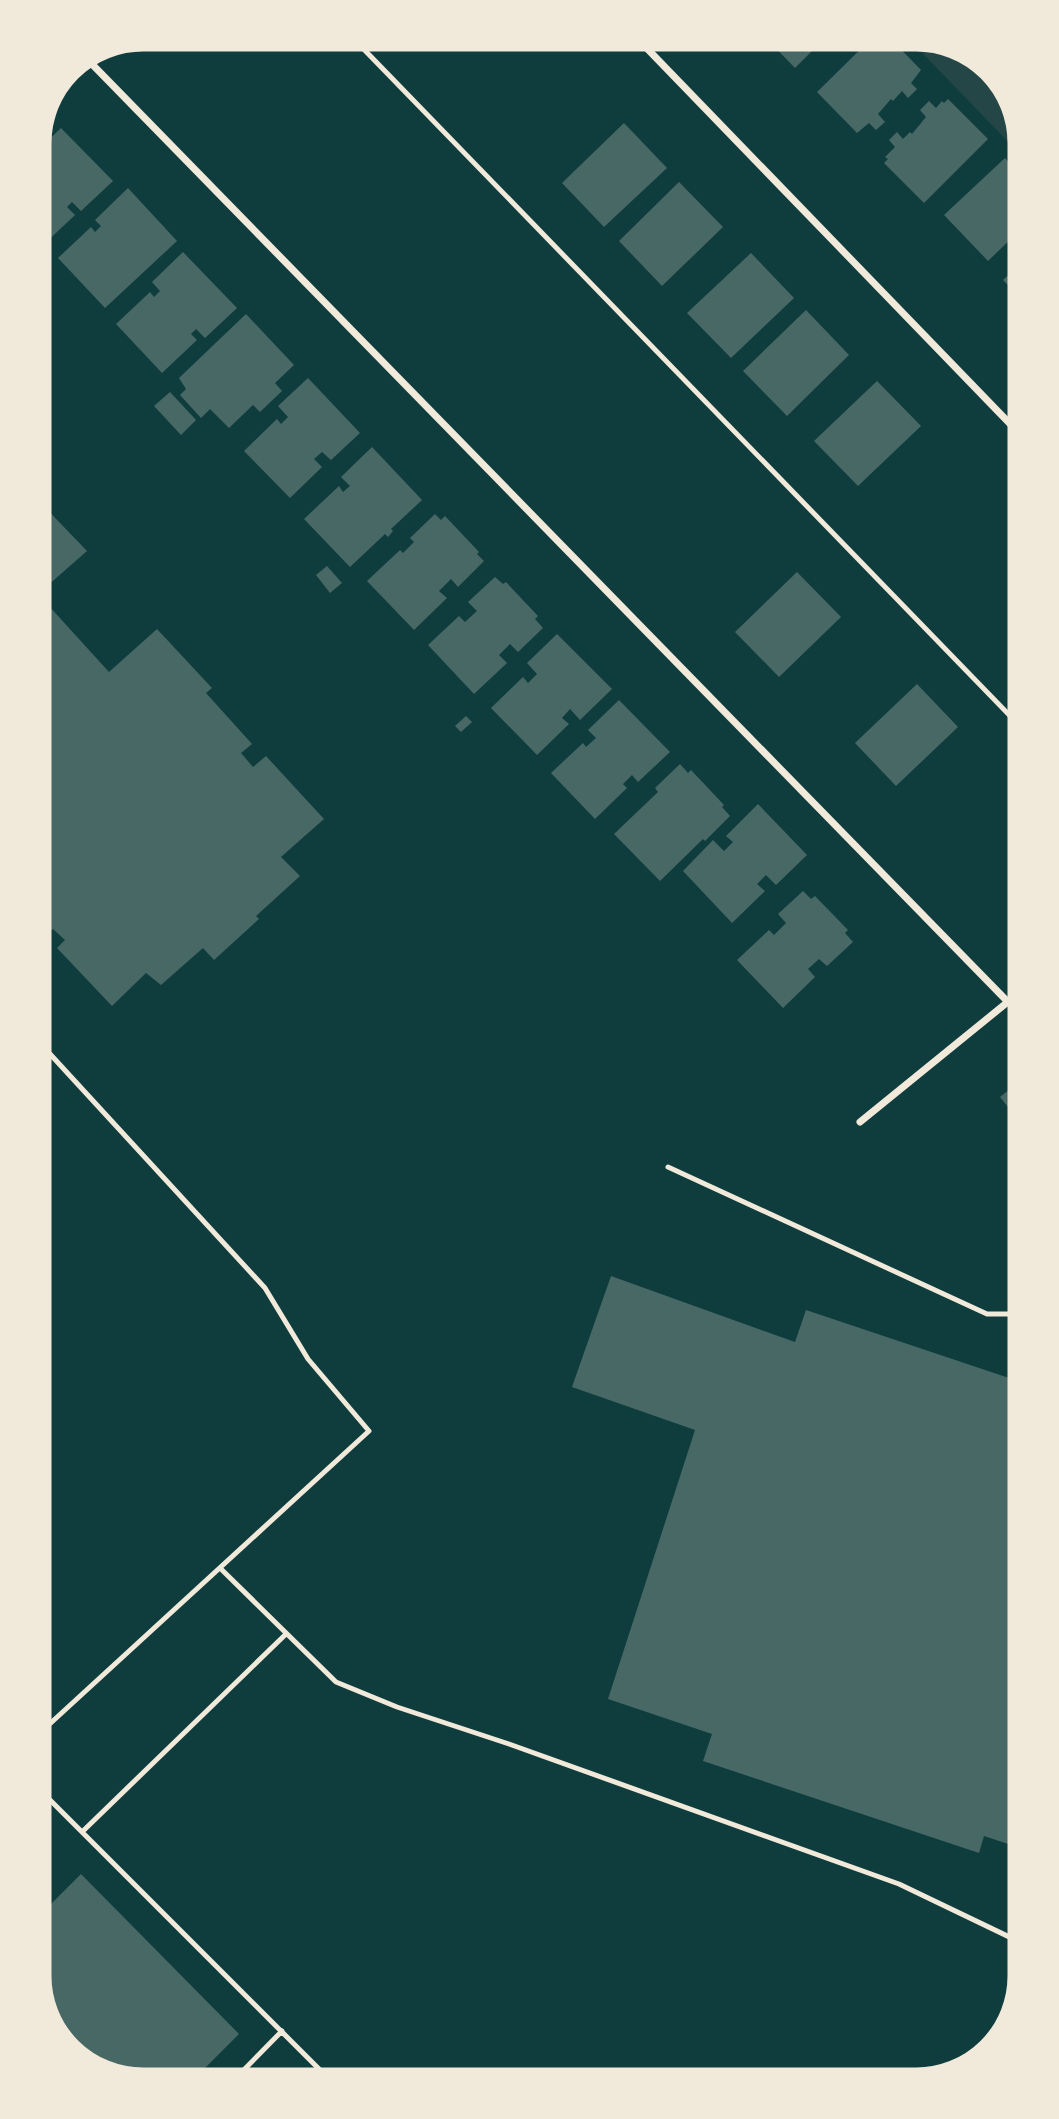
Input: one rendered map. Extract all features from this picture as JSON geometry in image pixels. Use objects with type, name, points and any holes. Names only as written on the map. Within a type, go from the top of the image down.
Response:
[{"type":"street","points":[[647,47],[1012,425]]},
{"type":"street","points":[[91,63],[1008,1002]]},
{"type":"street","points":[[859,1122],[1012,999]]},
{"type":"lane","points":[[362,47],[1012,719]]},
{"type":"lane","points":[[47,1051],[265,1288],[307,1359],[369,1431],[47,1726]]},
{"type":"lane","points":[[668,1167],[987,1314],[1012,1314]]},
{"type":"lane","points":[[220,1568],[337,1682],[397,1707],[509,1744],[899,1884],[1012,1938]]},
{"type":"lane","points":[[82,1832],[286,1634]]},
{"type":"lane","points":[[47,1797],[322,2072]]},
{"type":"lane","points":[[242,2072],[282,2031]]},
{"type":"shaded area","points":[[917,47],[934,49],[958,57],[988,80],[1004,107],[1010,125],[1012,146]]},
{"type":"building","points":[[775,47],[816,47],[795,68]]},
{"type":"building","points":[[863,47],[899,47],[921,70],[911,83],[917,89],[908,98],[902,91],[893,101],[891,99],[878,114],[885,122],[876,130],[869,123],[857,133],[817,92]]},
{"type":"building","points":[[948,99],[988,139],[924,203],[884,163],[888,159],[885,157],[895,147],[889,140],[897,132],[903,139],[910,132],[912,134],[926,117],[920,110],[929,101],[936,108]]},
{"type":"building","points":[[624,123],[667,168],[604,227],[562,183]]},
{"type":"building","points":[[61,128],[113,181],[81,211],[72,202],[67,207],[75,215],[47,241],[47,141]]},
{"type":"building","points":[[1005,158],[1012,166],[1012,238],[988,261],[944,215]]},
{"type":"building","points":[[679,182],[723,227],[662,286],[619,241]]},
{"type":"building","points":[[128,188],[177,241],[105,308],[58,258],[91,227],[95,232],[101,226],[95,220]]},
{"type":"building","points":[[183,252],[237,308],[205,338],[196,329],[191,334],[197,340],[162,373],[116,324],[150,292],[154,297],[160,291],[152,282]]},
{"type":"building","points":[[751,253],[794,298],[731,358],[687,313]]},
{"type":"building","points":[[1012,272],[1012,289],[1003,280]]},
{"type":"building","points":[[806,310],[849,355],[787,416],[743,371]]},
{"type":"building","points":[[246,314],[294,365],[275,383],[282,391],[260,412],[253,405],[229,428],[210,409],[201,418],[180,395],[186,389],[179,378]]},
{"type":"building","points":[[308,378],[360,433],[331,460],[322,452],[314,459],[322,467],[290,498],[244,451],[277,419],[281,424],[288,417],[278,406]]},
{"type":"building","points":[[877,381],[921,426],[858,486],[814,441]]},
{"type":"building","points":[[170,392],[196,420],[181,435],[154,406]]},
{"type":"building","points":[[372,447],[422,500],[391,529],[393,531],[388,537],[385,534],[350,567],[304,519],[339,486],[343,492],[350,486],[341,477]]},
{"type":"building","points":[[47,509],[87,551],[47,586]]},
{"type":"building","points":[[435,514],[441,520],[445,516],[479,552],[477,554],[484,561],[458,587],[451,579],[439,591],[447,598],[414,630],[367,581],[400,550],[403,553],[414,542],[410,538]]},
{"type":"building","points":[[327,566],[342,583],[330,593],[316,575]]},
{"type":"building","points":[[797,572],[841,617],[779,677],[735,632]]},
{"type":"building","points":[[495,577],[503,584],[506,582],[538,616],[535,619],[543,628],[518,652],[510,644],[499,655],[507,663],[474,694],[428,645],[459,616],[465,622],[477,611],[468,602]]},
{"type":"building","points":[[47,604],[109,672],[157,629],[212,688],[206,693],[252,744],[241,753],[253,767],[266,756],[324,819],[281,857],[300,876],[256,916],[259,919],[214,960],[203,948],[161,985],[146,973],[112,1006],[57,948],[65,940],[53,929],[47,934]]},
{"type":"building","points":[[557,634],[612,689],[580,720],[570,709],[562,718],[569,724],[537,755],[491,708],[523,677],[528,683],[537,674],[527,663]]},
{"type":"building","points":[[917,684],[958,727],[896,786],[855,743]]},
{"type":"building","points":[[619,700],[670,752],[638,782],[632,775],[623,784],[627,788],[595,819],[551,773],[583,743],[586,747],[596,738],[588,730]]},
{"type":"building","points":[[466,716],[472,722],[461,732],[455,726]]},
{"type":"building","points":[[680,764],[688,773],[691,770],[724,805],[722,807],[730,816],[660,881],[614,834],[658,792],[655,788]]},
{"type":"building","points":[[758,804],[807,855],[776,885],[766,875],[757,884],[765,891],[732,923],[683,871],[713,840],[724,851],[733,842],[726,836]]},
{"type":"building","points":[[803,891],[811,899],[815,896],[848,930],[845,933],[853,942],[827,966],[819,959],[808,969],[815,977],[783,1008],[737,960],[769,930],[774,935],[786,923],[778,914]]},
{"type":"building","points":[[1012,1087],[1012,1112],[1000,1097]]},
{"type":"building","points":[[611,1276],[795,1342],[806,1310],[1012,1379],[1012,1845],[984,1836],[979,1853],[703,1761],[712,1734],[608,1699],[695,1430],[572,1387]]},
{"type":"building","points":[[81,1874],[239,2034],[201,2072],[137,2072],[95,2059],[75,2044],[67,2034],[60,2024],[49,1994],[47,1908]]}]
